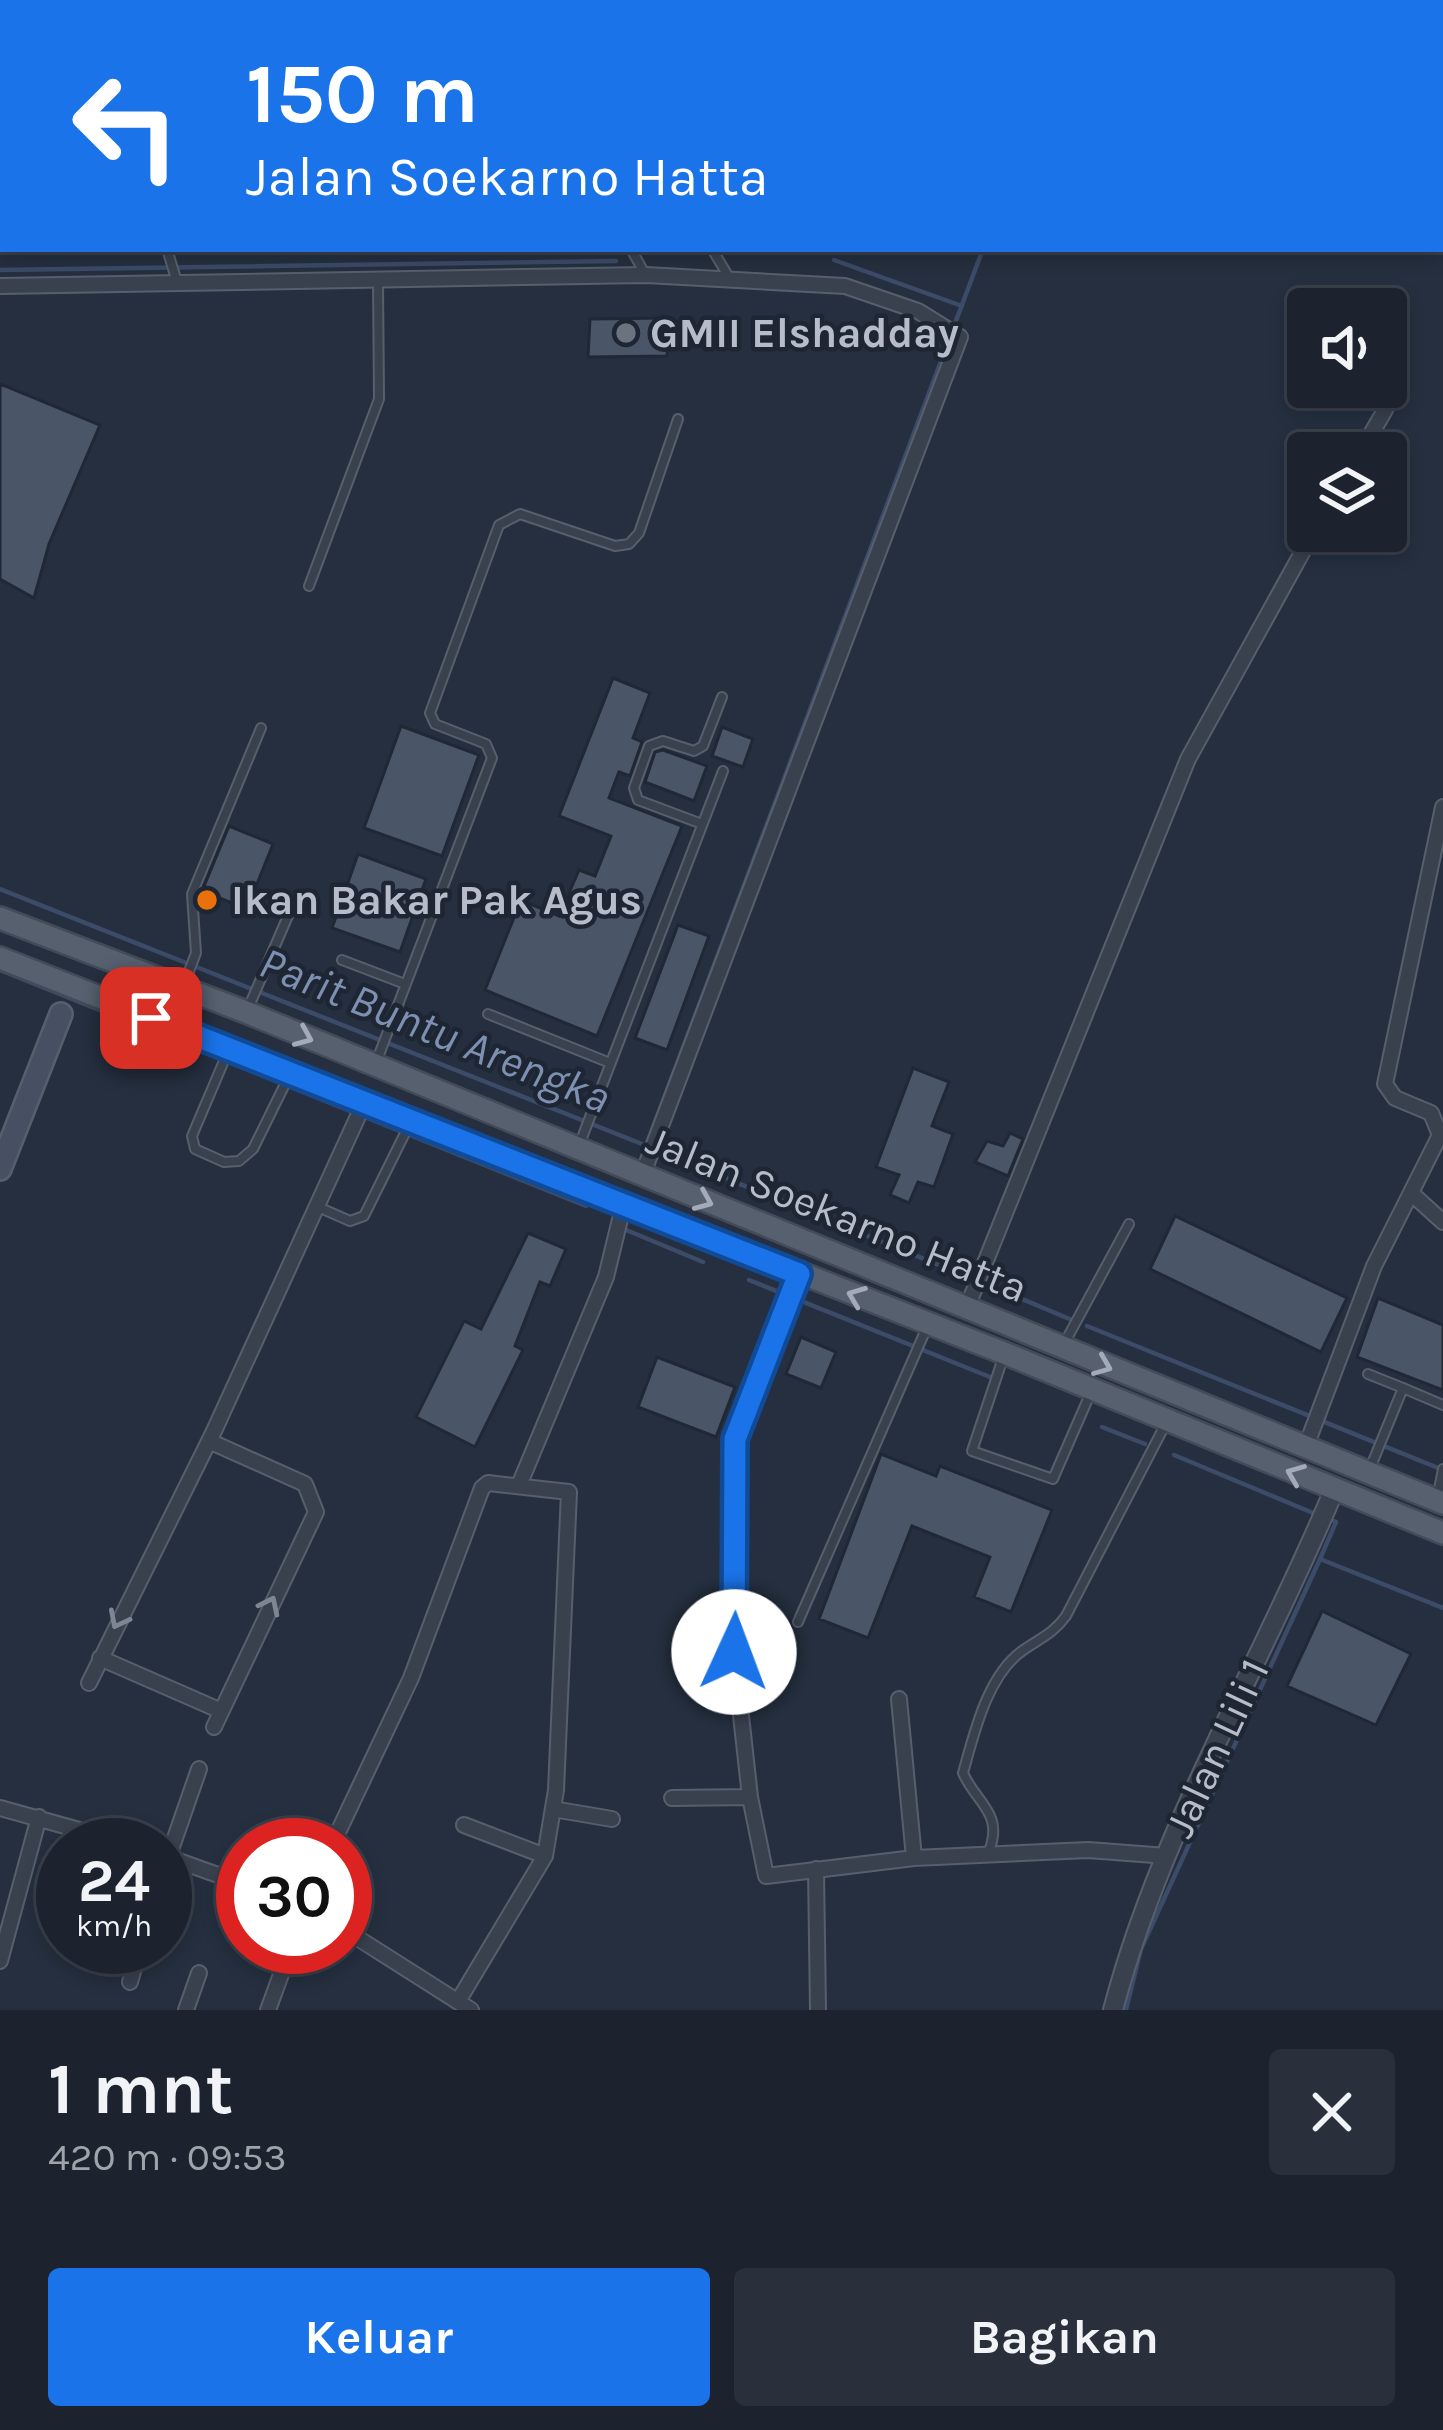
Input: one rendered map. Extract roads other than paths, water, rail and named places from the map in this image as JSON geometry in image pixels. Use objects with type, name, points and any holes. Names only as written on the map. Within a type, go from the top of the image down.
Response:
[{"type":"main road","name":"Jalan Soekarno Hatta","points":[[0,918],[187,978],[375,1068],[966,1310],[1305,1448],[1372,1462],[1440,1502]]},
{"type":"main road","name":"Jalan Soekarno Hatta","points":[[0,958],[68,998],[286,1081],[412,1120],[620,1215],[1004,1353],[1167,1421],[1327,1506],[1443,1533]]},
{"type":"main road","points":[[0,1169],[68,998]]},
{"type":"street","points":[[0,286],[175,276],[646,275],[845,286],[918,311],[960,338],[642,1175]]},
{"type":"street","points":[[1372,432],[1385,410]]},
{"type":"street","points":[[966,1310],[1188,759],[1302,552]]},
{"type":"street","points":[[1305,1448],[1374,1265],[1440,1128],[1431,1113],[1395,1098],[1385,1084],[1443,807]]},
{"type":"street","points":[[89,1683],[209,1441],[362,1107]]},
{"type":"street","points":[[1411,1193],[1442,1217]]},
{"type":"street","points":[[520,1483],[606,1277],[620,1215]]},
{"type":"street","points":[[796,1280],[734,1447],[739,1486],[734,1652],[750,1797],[766,1876],[989,1851],[1167,1856]]},
{"type":"street","points":[[209,1441],[305,1484],[316,1512],[214,1727]]},
{"type":"street","points":[[345,1818],[411,1678],[482,1488],[488,1483],[520,1483],[569,1492],[556,1790],[545,1856],[466,2004],[372,1947]]},
{"type":"street","name":"Jalan Lili 1","points":[[1113,2010],[1130,1945],[1167,1856],[1327,1506]]},
{"type":"street","points":[[100,1658],[220,1710]]},
{"type":"street","points":[[899,1699],[914,1858]]},
{"type":"street","points":[[182,1818],[200,1769]]},
{"type":"street","points":[[672,1798],[750,1797]]},
{"type":"street","points":[[0,1808],[42,1818]]},
{"type":"street","points":[[553,1809],[612,1819]]},
{"type":"street","points":[[0,1961],[39,1817]]},
{"type":"street","points":[[464,1825],[545,1856]]},
{"type":"street","points":[[816,1869],[818,2010]]},
{"type":"street","points":[[186,2010],[199,1973]]},
{"type":"street","points":[[130,1982],[132,1974]]},
{"type":"street","points":[[268,2010],[281,1974]]},
{"type":"lane","points":[[167,252],[175,276]]},
{"type":"lane","points":[[633,252],[646,275]]},
{"type":"lane","points":[[714,252],[731,281]]},
{"type":"lane","points":[[309,586],[379,399],[378,279]]},
{"type":"lane","points":[[375,1068],[492,758],[486,744],[435,724],[430,712],[499,525],[520,514],[615,546],[629,544],[639,533],[678,419]]},
{"type":"lane","points":[[702,824],[638,800],[634,788],[650,746],[663,741],[694,751],[703,746],[722,697]]},
{"type":"lane","points":[[187,978],[196,953],[190,900],[261,728]]},
{"type":"lane","points":[[577,1150],[723,771]]},
{"type":"lane","points":[[249,1004],[294,902]]},
{"type":"lane","points":[[342,960],[406,984]]},
{"type":"lane","points":[[488,1014],[610,1063]]},
{"type":"lane","points":[[226,1056],[192,1136],[194,1149],[206,1156],[239,1161],[254,1149],[286,1081]]},
{"type":"lane","points":[[318,1207],[350,1221],[364,1216],[412,1120]]},
{"type":"lane","points":[[1062,1349],[1129,1224]]},
{"type":"lane","points":[[799,1622],[926,1328]]},
{"type":"lane","points":[[1004,1353],[972,1451],[1053,1479],[1092,1390]]},
{"type":"lane","points":[[1368,1374],[1443,1405]]},
{"type":"lane","points":[[1372,1462],[1403,1388]]},
{"type":"lane","points":[[989,1851],[994,1837],[992,1813],[963,1773],[988,1695],[1020,1652],[1047,1641],[1066,1616],[1167,1421]]},
{"type":"lane","points":[[1440,1502],[1442,1472]]},
{"type":"waterway","points":[[954,326],[982,252]]},
{"type":"waterway","points":[[834,260],[962,306]]},
{"type":"waterway","points":[[0,270],[616,261]]},
{"type":"waterway","points":[[646,1146],[950,337]]},
{"type":"waterway","name":"Parit Buntu Arengka","points":[[0,889],[647,1146]]},
{"type":"waterway","name":"Parit Buntu Arengka","points":[[0,970],[586,1206]]},
{"type":"waterway","name":"Parit Buntu Arengka","points":[[659,1151],[966,1276]]},
{"type":"waterway","name":"Parit Buntu Arengka","points":[[619,1227],[703,1262]]},
{"type":"waterway","name":"Parit Buntu Arengka","points":[[749,1280],[990,1377]]},
{"type":"waterway","name":"Parit Buntu Arengka","points":[[991,1286],[1072,1320]]},
{"type":"waterway","name":"Parit Buntu Arengka","points":[[1087,1326],[1443,1470]]},
{"type":"waterway","name":"Parit Buntu Arengka","points":[[1102,1427],[1145,1444]]},
{"type":"waterway","name":"Parit Buntu Arengka","points":[[1174,1455],[1318,1515]]},
{"type":"waterway","name":"Parit Buntu Arengka","points":[[1329,1519],[1336,1522],[1320,1559],[1443,1608]]},
{"type":"waterway","points":[[1126,2010],[1141,1949],[1320,1559]]},
{"type":"place","name":"GMII Elshadday","points":[[626,333]]},
{"type":"place","name":"Ikan Bakar Pak Agus","points":[[207,900]]}]
